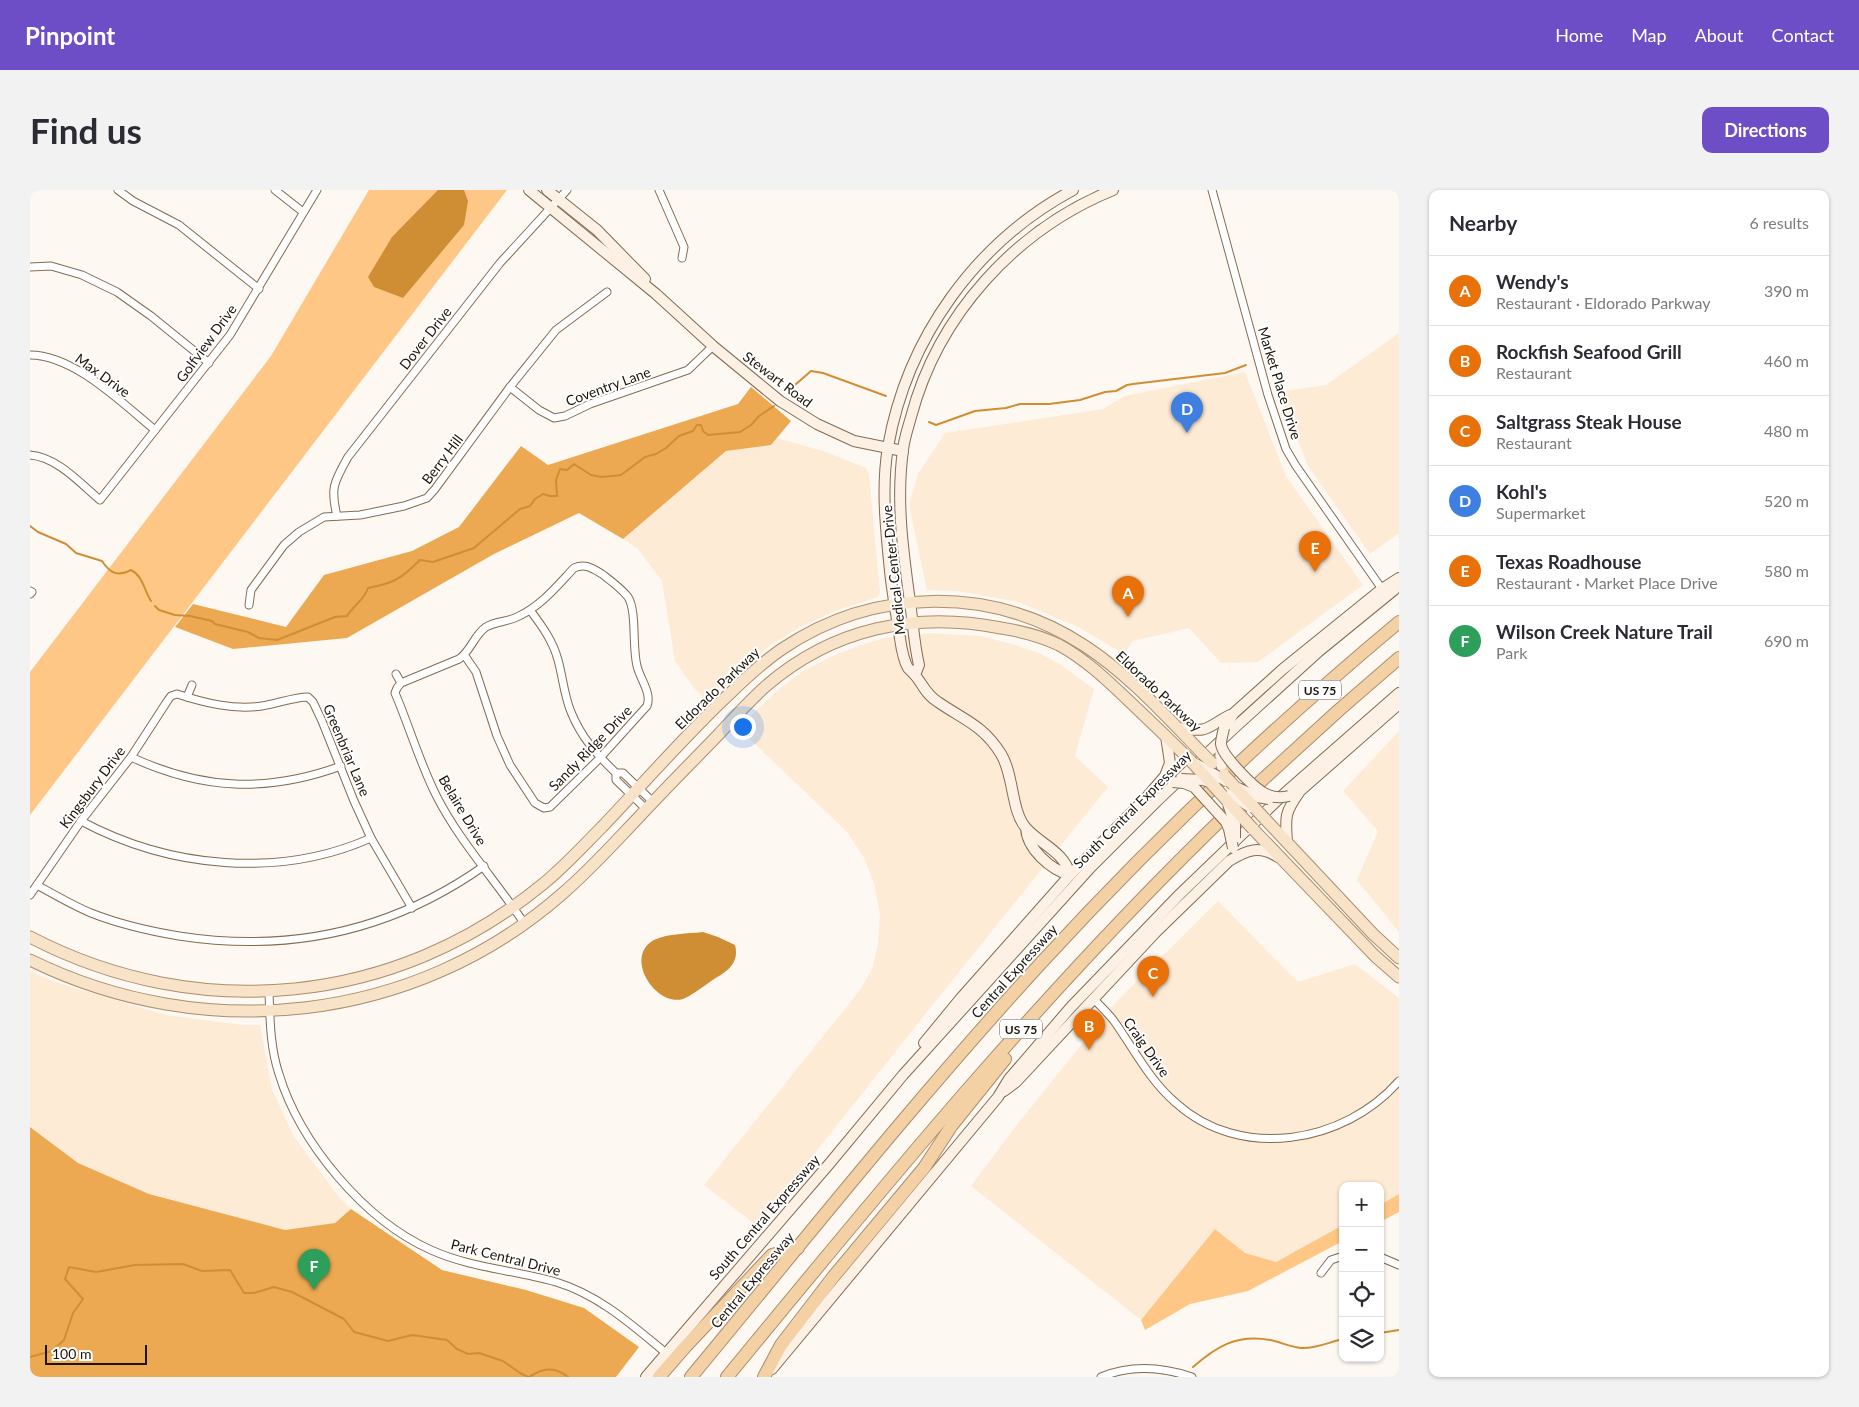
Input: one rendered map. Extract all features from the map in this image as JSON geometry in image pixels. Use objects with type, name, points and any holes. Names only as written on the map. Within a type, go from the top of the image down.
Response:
[{"type":"highway","name":"Central Expressway","points":[[691,1377],[971,1042],[1045,959],[1110,890],[1195,805],[1265,739],[1399,622]]},
{"type":"highway","name":"US 75","points":[[727,1377],[920,1146],[1036,1012],[1130,910],[1222,819],[1332,716],[1399,658]]},
{"type":"highway","points":[[765,1377],[781,1345],[834,1276],[924,1168],[952,1125],[1001,1065],[1036,1012]]},
{"type":"highway","points":[[659,1377],[692,1338],[772,1255],[798,1248]]},
{"type":"main road","name":"Stewart Road","points":[[529,190],[656,294],[713,346],[800,415],[854,441],[902,451]]},
{"type":"main road","name":"Stewart Road","points":[[547,190],[618,250],[649,283],[656,294]]},
{"type":"main road","name":"Medical Center Drive","points":[[1070,874],[1060,872],[1036,851],[1026,838],[1026,828],[1019,817],[1008,769],[998,750],[983,731],[972,722],[937,702],[926,692],[908,668],[903,654],[894,605],[884,500],[888,448],[900,398],[914,359],[937,318],[971,271],[1016,227],[1073,190]]},
{"type":"main road","name":"Medical Center Drive","points":[[915,675],[919,665],[912,622],[899,496],[902,451],[914,406],[926,372],[946,335],[971,297],[984,281],[1020,245],[1076,206],[1113,190]]},
{"type":"main road","points":[[971,271],[984,281]]},
{"type":"main road","points":[[886,528],[901,528]]},
{"type":"main road","points":[[1179,728],[1206,729],[1234,713],[1283,669],[1382,589],[1399,578]]},
{"type":"main road","name":"South Central Expressway","points":[[646,1377],[903,1075],[1091,867],[1232,730],[1318,652],[1394,590],[1399,582]]},
{"type":"main road","name":"Eldorado Parkway","points":[[30,937],[82,961],[143,980],[211,990],[269,991],[327,985],[422,958],[462,939],[513,907],[558,871],[724,699],[783,648],[836,620],[864,611],[928,601],[982,604],[1016,612],[1036,620],[1082,644],[1129,680],[1212,763],[1238,813],[1375,956],[1399,977]]},
{"type":"main road","name":"Eldorado Parkway","points":[[30,960],[90,985],[146,1001],[205,1010],[270,1011],[352,1001],[428,977],[476,954],[524,924],[568,889],[738,713],[785,671],[818,650],[855,635],[898,624],[926,621],[988,625],[1040,638],[1060,646],[1075,656],[1105,678],[1191,761],[1265,819],[1373,934],[1399,958]]},
{"type":"main road","points":[[988,625],[1014,624],[1028,627],[1069,645],[1077,646],[1082,644]]},
{"type":"main road","points":[[747,704],[762,682],[787,662],[788,655],[783,648]]},
{"type":"main road","points":[[1075,656],[1080,651],[1084,652],[1116,676],[1129,680]]},
{"type":"main road","points":[[765,1377],[998,1097],[1009,1079],[1071,1007],[1173,901],[1286,792],[1399,692]]},
{"type":"main road","points":[[724,699],[738,713]]},
{"type":"main road","points":[[1287,842],[1287,812],[1300,791],[1399,704]]},
{"type":"main road","points":[[1229,861],[1236,836],[1235,824],[1224,785],[1220,761],[1224,728],[1234,713]]},
{"type":"main road","points":[[1146,798],[1165,776],[1170,767],[1170,755],[1166,736]]},
{"type":"main road","points":[[1221,744],[1230,760],[1257,788],[1266,794],[1284,797]]},
{"type":"main road","points":[[1146,798],[1170,782],[1190,779],[1224,785],[1257,797],[1284,797],[1300,791]]},
{"type":"main road","points":[[1170,782],[1189,784],[1194,787],[1226,822],[1230,829],[1233,848]]},
{"type":"main road","name":"South Central Expressway","points":[[903,1075],[913,1057],[961,998],[1070,874],[1146,798]]},
{"type":"main road","points":[[998,1097],[1016,1082],[1155,933],[1229,861],[1248,851],[1258,849],[1269,852],[1283,860]]},
{"type":"main road","points":[[422,958],[428,977]]},
{"type":"street","points":[[118,190],[133,201],[178,225],[259,289]]},
{"type":"street","points":[[275,190],[303,212]]},
{"type":"street","name":"Golfview Drive","points":[[30,455],[57,465],[100,500],[236,327],[317,190]]},
{"type":"street","name":"Dover Drive","points":[[337,516],[333,497],[335,480],[348,457],[500,263],[567,190]]},
{"type":"street","points":[[659,190],[684,247],[682,258]]},
{"type":"street","name":"Market Place Drive","points":[[1212,190],[1268,395],[1286,449],[1382,589]]},
{"type":"street","points":[[30,267],[51,266],[82,275],[117,292],[209,363]]},
{"type":"street","name":"Berry Hill","points":[[249,605],[251,590],[284,545],[312,524],[324,518],[380,512],[427,498],[435,490],[510,387],[556,330],[607,292]]},
{"type":"street","name":"Coventry Lane","points":[[510,387],[539,410],[554,418],[559,417],[688,370],[713,346]]},
{"type":"street","name":"Max Drive","points":[[30,355],[58,360],[80,370],[155,430]]},
{"type":"street","name":"Sandy Ridge Drive","points":[[464,656],[476,672],[497,736],[510,765],[535,803],[544,808],[550,807],[600,758],[647,706],[650,700],[637,666],[633,644],[632,606],[618,586],[592,567],[580,566],[574,568],[530,610]]},
{"type":"street","points":[[396,674],[401,683],[454,663],[464,656],[484,628],[517,618],[530,610],[554,648],[570,711],[580,731],[600,758],[616,774],[623,773],[636,792],[650,805]]},
{"type":"street","name":"Belaire Drive","points":[[401,683],[397,688],[396,694],[426,773],[438,798],[458,831],[524,924]]},
{"type":"street","points":[[187,697],[192,685]]},
{"type":"street","name":"Greenbriar Lane","points":[[174,694],[216,705],[238,707],[260,707],[308,697],[316,707],[371,838],[412,908]]},
{"type":"street","name":"Kingsbury Drive","points":[[30,895],[81,821],[131,757],[150,724],[174,694]]},
{"type":"street","points":[[131,757],[152,767],[179,776],[235,785],[263,785],[291,781],[341,766]]},
{"type":"street","points":[[81,821],[125,842],[158,852],[188,859],[223,863],[257,864],[288,861],[322,855],[356,845],[371,838]]},
{"type":"street","points":[[37,885],[91,913],[124,924],[175,935],[233,942],[274,941],[311,938],[378,922],[412,908],[464,880],[484,866]]},
{"type":"street","name":"Park Central Drive","points":[[269,991],[274,1056],[279,1074],[294,1110],[319,1152],[346,1186],[366,1206],[398,1231],[430,1250],[468,1263],[556,1282],[591,1297],[615,1312],[666,1353]]},
{"type":"street","name":"Craig Drive","points":[[1094,998],[1112,1020],[1153,1080],[1176,1104],[1194,1117],[1234,1133],[1285,1139],[1330,1129],[1365,1111],[1381,1099],[1399,1081]]},
{"type":"street","points":[[1321,1273],[1331,1260],[1339,1257]]},
{"type":"street","points":[[1384,1259],[1399,1265]]},
{"type":"street","points":[[1101,1377],[1123,1370],[1148,1368],[1192,1377]]},
{"type":"shaded area","points":[[369,190],[507,190],[30,815],[30,672],[271,356]]},
{"type":"shaded area","points":[[438,190],[464,190],[468,201],[464,225],[403,298],[374,287],[368,277],[392,237]]},
{"type":"shaded area","points":[[1399,333],[1399,533],[1370,554],[1308,466],[1278,392],[1326,385]]},
{"type":"shaded area","points":[[1245,372],[1286,476],[1363,585],[1258,662],[1221,663],[1189,628],[1133,641],[1124,654],[1078,627],[1018,602],[958,591],[927,590],[909,505],[918,474],[945,433],[1103,409],[1124,396]]},
{"type":"shaded area","points":[[751,387],[791,421],[771,445],[726,451],[623,539],[579,513],[494,554],[347,638],[233,649],[175,627],[193,604],[286,627],[324,575],[412,551],[459,527],[521,446],[548,465],[738,404]]},
{"type":"shaded area","points":[[777,438],[826,452],[866,468],[869,474],[880,593],[878,597],[835,611],[800,627],[769,646],[707,701],[694,688],[675,661],[662,581],[637,548],[623,539],[726,451],[771,445]]},
{"type":"shaded area","points":[[929,633],[981,636],[1039,653],[1061,665],[1094,689],[1075,756],[1108,787],[757,1226],[704,1185],[860,990],[872,969],[878,944],[880,915],[874,883],[864,858],[847,832],[738,728],[778,690],[803,671],[830,657],[884,638]]},
{"type":"shaded area","points":[[1399,731],[1399,932],[1357,880],[1378,831],[1343,791]]},
{"type":"shaded area","points":[[1218,901],[1298,982],[1355,964],[1399,998],[1399,1194],[1384,1203],[1384,1182],[1339,1182],[1339,1227],[1276,1262],[1245,1253],[1215,1229],[1141,1320],[971,1186],[1019,1122],[1115,1003]]},
{"type":"shaded area","points":[[703,932],[735,945],[736,955],[733,964],[723,973],[683,999],[663,996],[647,979],[642,968],[645,948],[654,940],[666,936]]},
{"type":"shaded area","points":[[30,971],[55,982],[166,1015],[243,1025],[260,1025],[272,1089],[294,1137],[339,1197],[351,1209],[335,1223],[285,1230],[149,1194],[78,1163],[30,1127]]},
{"type":"shaded area","points":[[30,1127],[78,1163],[149,1194],[285,1230],[335,1223],[351,1209],[442,1270],[526,1290],[584,1308],[639,1347],[616,1377],[30,1377]]},
{"type":"shaded area","points":[[1399,1194],[1399,1212],[1384,1220],[1384,1203]]},
{"type":"shaded area","points":[[1339,1227],[1339,1243],[1248,1291],[1190,1304],[1145,1330],[1141,1320],[1215,1229],[1245,1253],[1276,1262]]},
{"type":"waterway","points":[[929,422],[936,425],[975,411],[1006,408],[1020,404],[1049,404],[1080,400],[1105,392],[1116,391],[1127,385],[1225,373],[1246,365]]},
{"type":"waterway","points":[[795,385],[811,371],[823,373],[886,396]]},
{"type":"waterway","points":[[155,606],[159,610],[175,615],[212,621],[215,624],[248,632],[259,638],[277,640],[335,617],[347,616],[364,596],[368,588],[397,579],[408,572],[420,560],[433,562],[474,548],[520,509],[530,506],[535,499],[543,494],[557,496],[556,480],[560,469],[567,470],[574,464],[591,475],[602,477],[621,475],[645,457],[656,454],[666,448],[679,436],[693,431],[697,425],[701,425],[703,431],[708,435],[740,432],[774,406]]},
{"type":"waterway","points":[[30,526],[38,532],[66,544],[76,553],[102,561],[114,573],[131,570],[141,580],[151,601]]},
{"type":"waterway","points":[[30,1357],[52,1351],[64,1340],[73,1313],[83,1299],[65,1279],[69,1267],[96,1272],[135,1265],[183,1264],[202,1271],[230,1270],[244,1293],[254,1293],[274,1287],[292,1292],[344,1319],[354,1332],[388,1341],[412,1335],[447,1340],[457,1349],[468,1354],[479,1353],[503,1361],[528,1377]]},
{"type":"waterway","points":[[1384,1332],[1399,1330]]},
{"type":"waterway","points":[[1193,1367],[1219,1348],[1237,1340],[1270,1340],[1307,1348],[1339,1340]]},
{"type":"waterway","points":[[529,1377],[544,1370],[558,1371],[568,1377]]},
{"type":"place","name":"Kohl's","points":[[1187,433]]},
{"type":"place","name":"Texas Roadhouse","points":[[1315,572]]},
{"type":"place","name":"Wendy's","points":[[1128,617]]},
{"type":"place","name":"Saltgrass Steak House","points":[[1153,997]]},
{"type":"place","name":"Rockfish Seafood Grill","points":[[1089,1050]]},
{"type":"place","name":"Wilson Creek Nature Trail","points":[[314,1290]]}]
